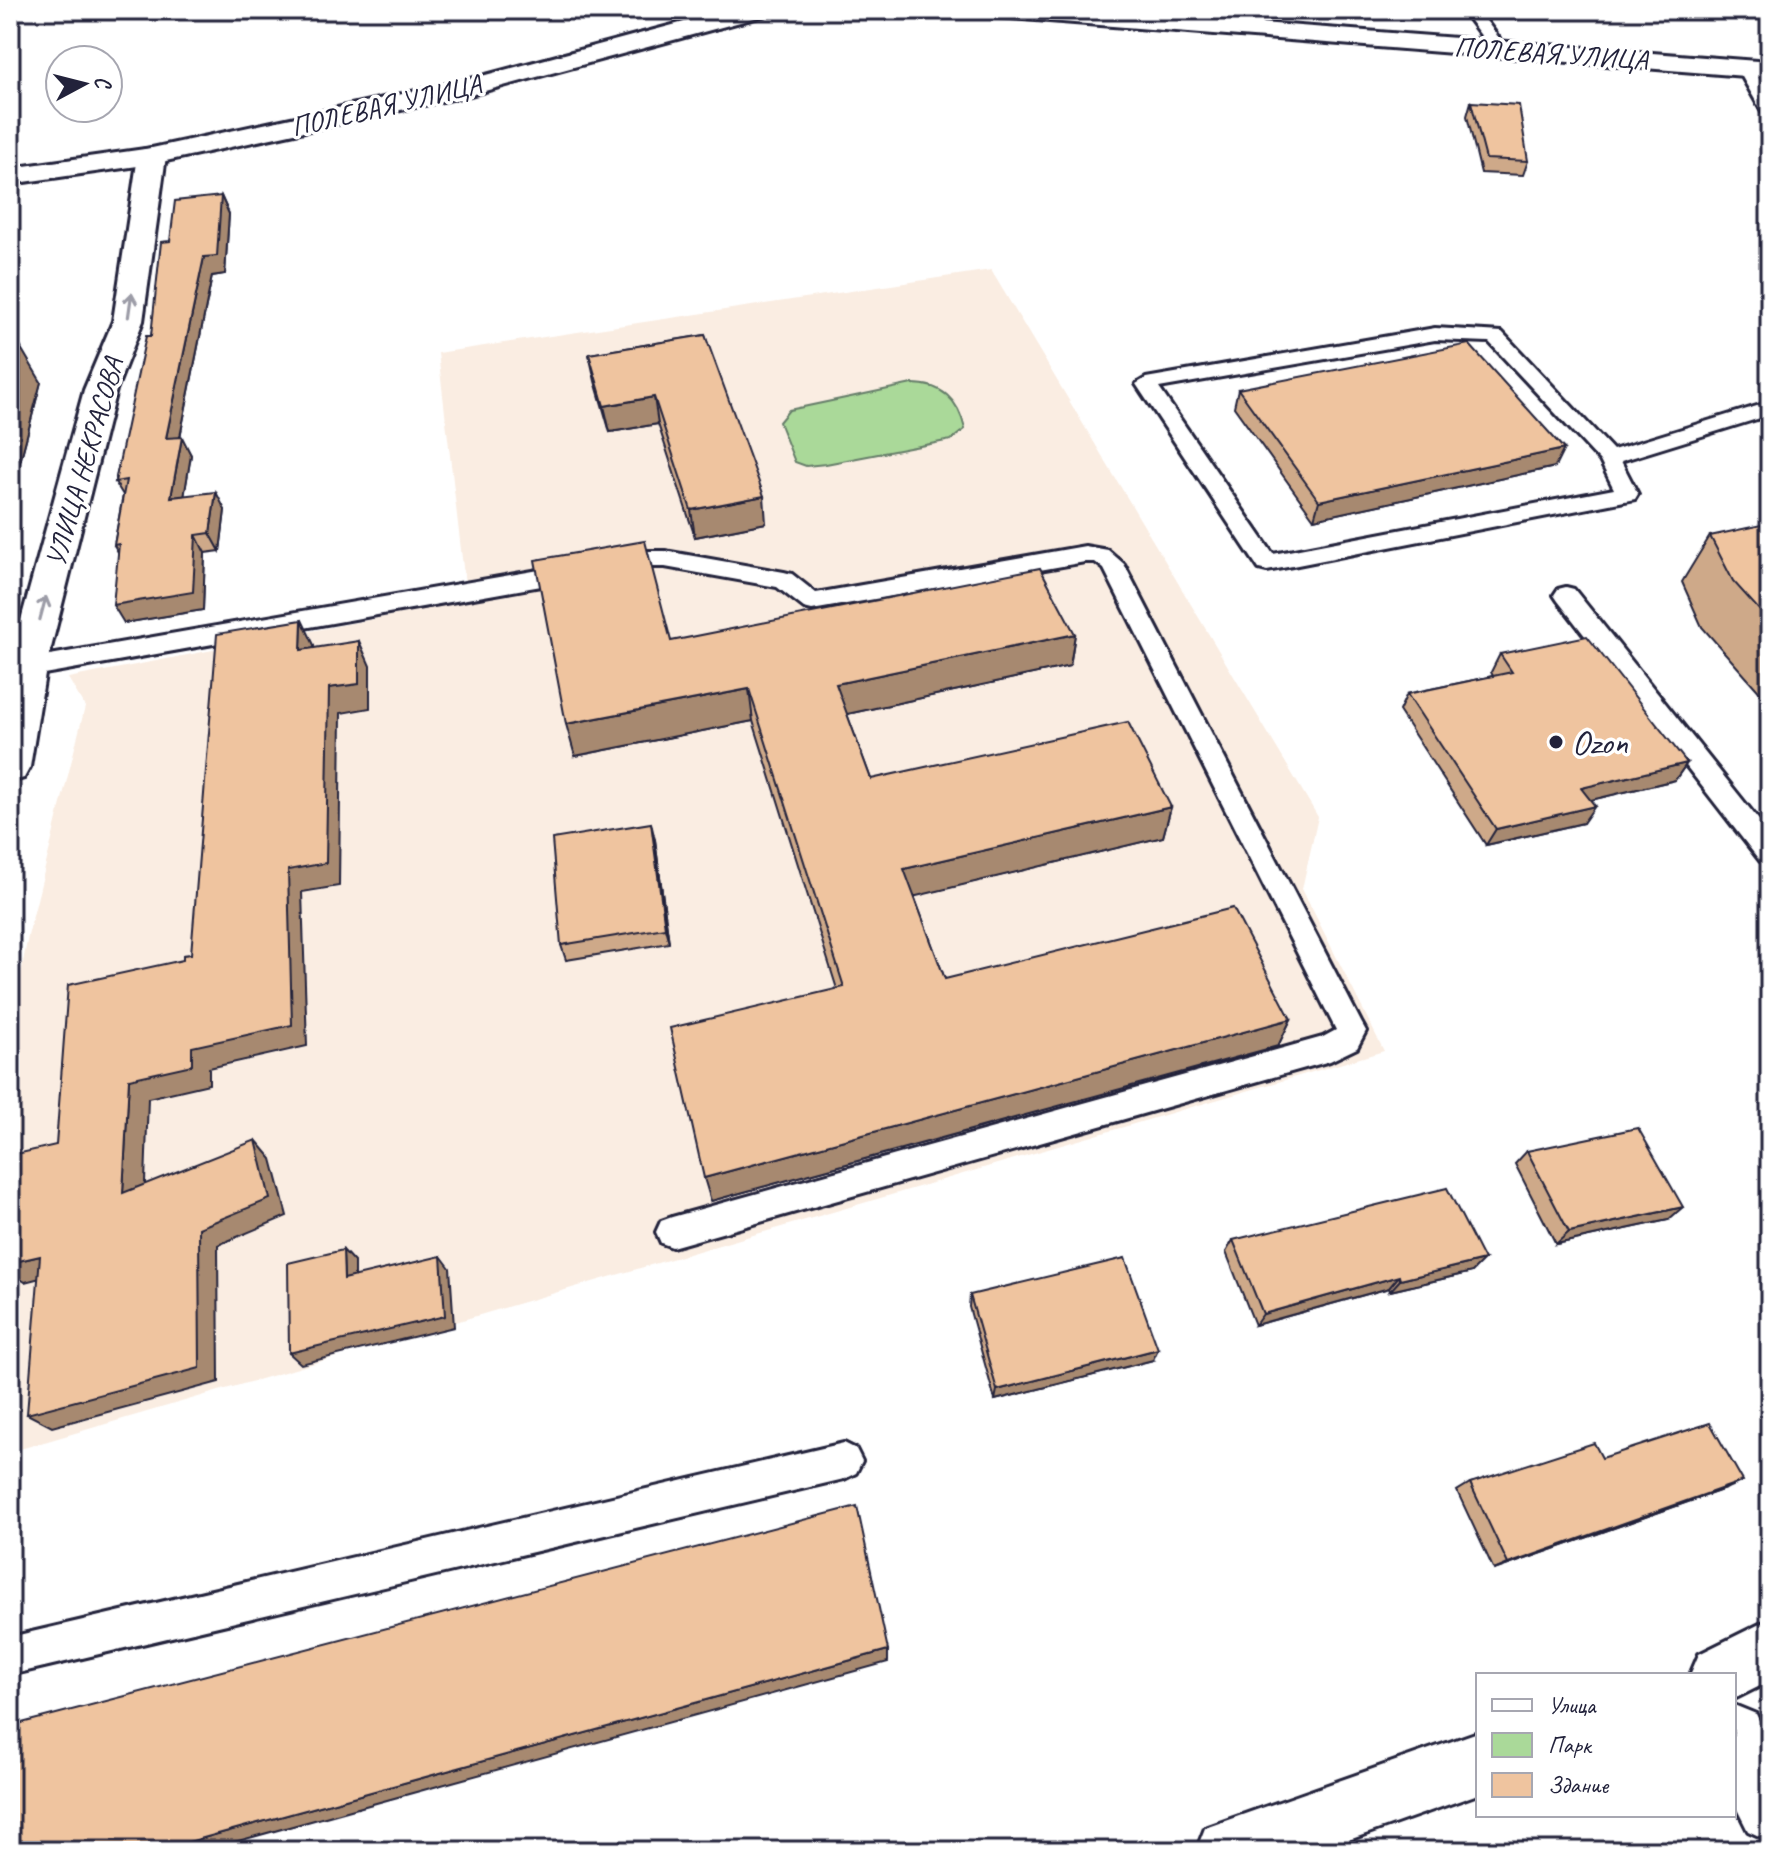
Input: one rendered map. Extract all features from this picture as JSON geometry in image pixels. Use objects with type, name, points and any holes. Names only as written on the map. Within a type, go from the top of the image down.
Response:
[{"type":"street","name":"ПОЛЕВАЯ УЛИЦА","points":[[10,176],[152,156],[470,87],[757,10]]},
{"type":"street","name":"ПОЛЕВАЯ УЛИЦА","points":[[998,10],[1758,69]]},
{"type":"street","name":"УЛИЦА НЕКРАСОВА","points":[[10,767],[27,668],[100,390],[128,321],[152,156]]},
{"type":"street","points":[[1724,1673],[1770,1649]]},
{"type":"street","points":[[1736,1740],[1770,1809]]},
{"type":"street","points":[[1228,1851],[1476,1764]]},
{"type":"lane","points":[[1470,10],[1500,50]]},
{"type":"lane","points":[[1758,69],[1770,112]]},
{"type":"lane","points":[[1435,334],[1495,336],[1609,458],[1627,494],[1267,563],[1146,384],[1435,334]]},
{"type":"lane","points":[[1609,458],[1770,408]]},
{"type":"lane","points":[[27,668],[648,559],[665,559],[784,580],[812,602],[1085,554],[1100,555],[1113,564],[1351,1031],[1347,1039],[1330,1048],[672,1232]]},
{"type":"lane","points":[[1566,595],[1770,853]]},
{"type":"lane","points":[[10,1656],[844,1461]]},
{"type":"shaded area","points":[[991,270],[1318,817],[1302,889],[1384,1051],[10,1452],[10,1031],[28,936],[85,707],[68,678],[467,601],[438,353]]},
{"type":"green space","points":[[912,384],[932,387],[947,395],[958,409],[965,429],[951,440],[826,464],[806,466],[795,462],[779,422],[789,410]]},
{"type":"building","points":[[1471,102],[1519,105],[1528,161],[1486,159]]},
{"type":"building","points":[[221,196],[217,256],[204,257],[166,438],[182,437],[171,497],[216,492],[210,533],[196,535],[193,592],[113,605],[119,544],[114,545],[126,480],[115,482],[146,336],[151,336],[161,242],[170,241],[175,201]]},
{"type":"building","points":[[705,335],[764,496],[691,510],[654,397],[604,406],[589,354]]},
{"type":"building","points":[[1469,344],[1564,449],[1319,501],[1238,389]]},
{"type":"building","points":[[21,348],[10,388],[10,349]]},
{"type":"building","points":[[1761,525],[1770,534],[1770,622],[1733,581],[1710,536]]},
{"type":"building","points":[[645,541],[671,641],[1040,568],[1075,634],[836,684],[871,779],[1128,722],[1171,807],[904,869],[945,979],[1233,908],[1291,1019],[704,1178],[670,1028],[844,987],[749,689],[566,724],[535,560]]},
{"type":"building","points":[[302,620],[301,650],[359,641],[359,684],[329,688],[326,863],[288,870],[292,1025],[192,1047],[192,1065],[129,1079],[123,1193],[256,1140],[270,1199],[199,1228],[200,1368],[27,1414],[40,1256],[10,1263],[10,1171],[12,1155],[56,1145],[68,985],[183,960],[183,955],[191,954],[217,634]]},
{"type":"building","points":[[1587,636],[1687,763],[1581,788],[1595,806],[1496,829],[1407,694],[1512,672],[1500,654]]},
{"type":"building","points":[[651,823],[665,928],[561,945],[552,839]]},
{"type":"building","points":[[1638,1128],[1683,1207],[1569,1232],[1527,1151]]},
{"type":"building","points":[[1447,1188],[1484,1260],[1400,1280],[1399,1276],[1263,1314],[1233,1240]]},
{"type":"building","points":[[343,1250],[344,1279],[441,1256],[445,1316],[289,1353],[288,1263]]},
{"type":"building","points":[[1125,1258],[1158,1349],[997,1390],[970,1295]]},
{"type":"building","points":[[1710,1423],[1743,1481],[1508,1564],[1470,1483],[1594,1443],[1602,1458]]},
{"type":"building","points":[[857,1506],[888,1650],[156,1851],[10,1851],[10,1726]]},
{"type":"place","name":"Ozon","points":[[1556,742]]}]
